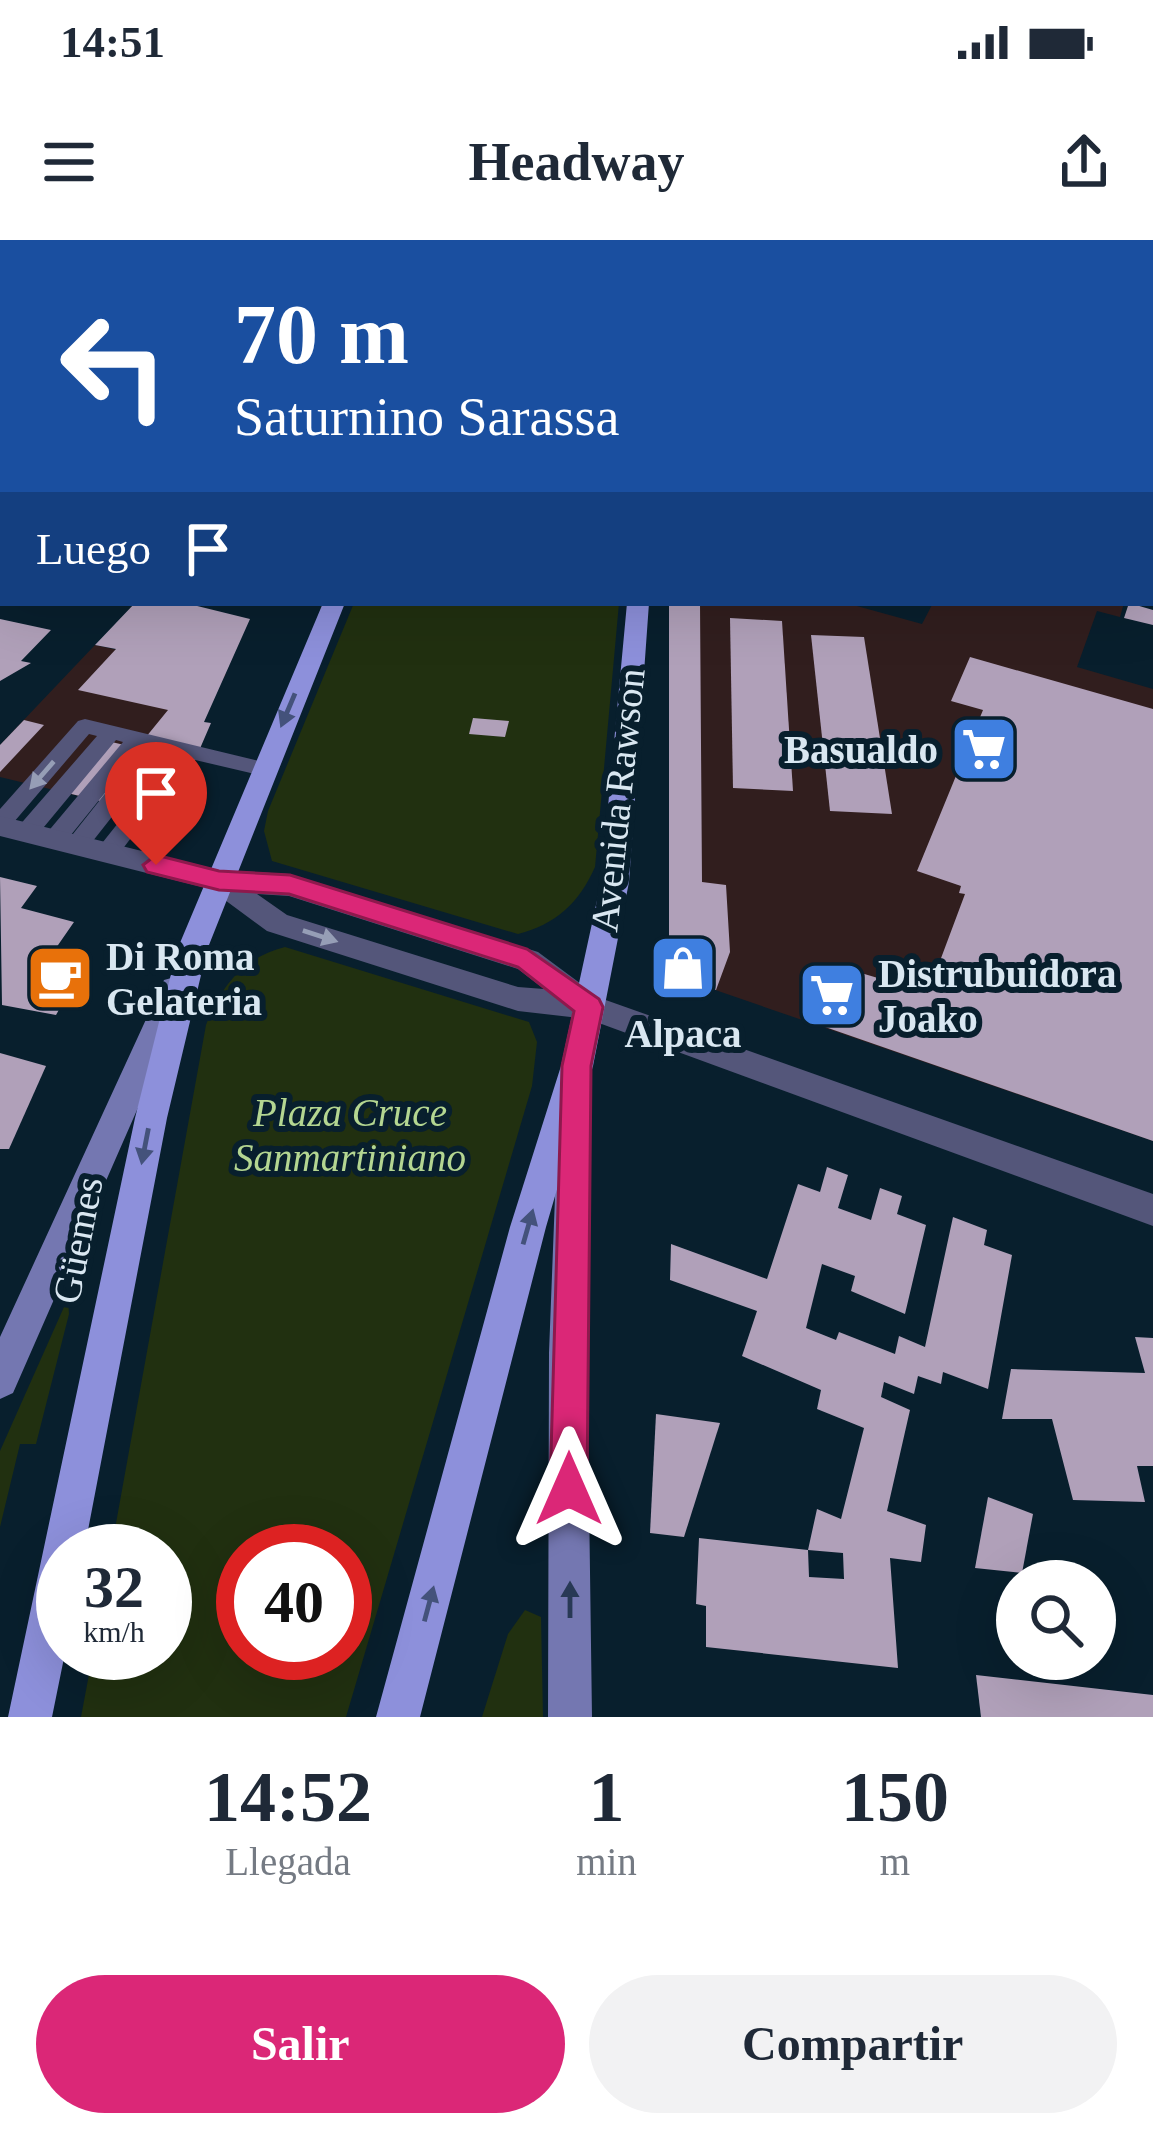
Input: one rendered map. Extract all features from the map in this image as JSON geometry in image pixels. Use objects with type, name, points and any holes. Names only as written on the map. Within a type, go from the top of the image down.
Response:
[{"type":"main road","name":"Güemes","points":[[68,1524],[151,1118],[192,950],[333,606]]},
{"type":"main road","name":"Avenida Rawson","points":[[398,1717],[528,1227],[577,1066],[615,882],[638,606]]},
{"type":"main road","name":"Güemes","points":[[29,1717],[37,1680]]},
{"type":"street","points":[[49,838],[219,881],[277,922],[518,999],[589,1007],[1153,1210]]},
{"type":"street","name":"Güemes","points":[[0,1380],[192,950]]},
{"type":"street","name":"Avenida Rawson","points":[[570,1717],[568,1353],[577,1066]]},
{"type":"lane","points":[[49,838],[85,727],[263,769]]},
{"type":"lane","points":[[49,838],[147,742]]},
{"type":"lane","points":[[49,838],[147,742]]},
{"type":"shaded area","points":[[669,606],[857,606],[922,624],[931,606],[1123,606],[1120,617],[1097,611],[1077,667],[1153,689],[1153,1141],[692,982],[669,958]]},
{"type":"shaded area","points":[[95,645],[226,674],[137,810],[0,777],[0,745]]},
{"type":"green space","points":[[353,606],[619,606],[595,867],[582,891],[555,918],[518,934],[272,861],[264,831],[268,811]]},
{"type":"green space","name":"Plaza Cruce Sanmartiniano","points":[[285,947],[529,1022],[537,1042],[532,1086],[372,1629],[372,1524],[216,1524],[216,1680],[357,1680],[346,1717],[81,1717],[88,1680],[192,1680],[192,1524],[116,1524],[206,1025],[218,998],[257,958]]},
{"type":"green space","points":[[68,1298],[69,1314],[36,1444],[20,1444],[0,1527],[0,1451]]},
{"type":"green space","points":[[525,1610],[541,1617],[543,1717],[482,1717],[508,1634]]},
{"type":"building","points":[[132,606],[197,606],[250,619],[204,722],[211,723],[170,818],[55,790],[99,739],[137,748],[168,710],[78,690],[116,649],[95,645]]},
{"type":"building","points":[[669,606],[700,606],[702,882],[726,885],[730,952],[716,990],[692,982],[669,958]]},
{"type":"building","points":[[1128,606],[1153,610],[1153,625],[1124,618]]},
{"type":"building","points":[[730,618],[782,621],[793,791],[733,788]]},
{"type":"building","points":[[0,619],[51,630],[21,661],[31,663],[0,681]]},
{"type":"building","points":[[811,635],[864,637],[892,814],[830,811]]},
{"type":"building","points":[[970,657],[1153,709],[1153,1141],[805,1020],[831,964],[928,993],[965,894],[959,893],[961,886],[917,871],[983,710],[951,701]]},
{"type":"building","points":[[473,718],[509,721],[505,737],[469,734]]},
{"type":"building","points":[[24,720],[44,725],[0,772],[0,745]]},
{"type":"building","points":[[0,877],[37,886],[21,908],[74,922],[56,948],[67,971],[57,987],[70,990],[56,1015],[2,1005]]},
{"type":"building","points":[[0,1053],[46,1066],[9,1149],[0,1149]]},
{"type":"building","points":[[827,1167],[848,1175],[838,1208],[871,1220],[880,1188],[902,1196],[897,1214],[926,1225],[905,1314],[851,1291],[855,1276],[822,1264],[806,1328],[836,1340],[839,1332],[895,1354],[899,1336],[925,1347],[953,1217],[987,1230],[984,1245],[1012,1255],[988,1389],[943,1372],[941,1384],[918,1376],[914,1394],[884,1382],[881,1397],[910,1410],[887,1511],[926,1525],[921,1562],[890,1558],[898,1668],[706,1647],[706,1606],[696,1604],[699,1538],[808,1550],[817,1509],[841,1519],[864,1428],[817,1409],[821,1390],[742,1356],[757,1311],[670,1280],[671,1244],[767,1279],[798,1184],[820,1192]],"holes":[[[808,1550],[843,1553],[844,1579],[809,1577]]]},
{"type":"building","points":[[1135,1337],[1153,1338],[1153,1466],[1137,1466],[1145,1502],[1073,1500],[1052,1419],[1002,1419],[1011,1369],[1145,1373]]},
{"type":"building","points":[[656,1414],[720,1423],[684,1537],[650,1533]]},
{"type":"building","points":[[988,1497],[1033,1514],[1024,1560],[996,1560],[996,1570],[975,1568]]},
{"type":"building","points":[[976,1675],[1153,1695],[1153,1717],[981,1717]]},
{"type":"place","name":"Basualdo","points":[[984,749]]},
{"type":"place","name":"Alpaca","points":[[683,968]]},
{"type":"place","name":"Di Roma Gelateria","points":[[60,978]]},
{"type":"place","name":"Distrubuidora Joako","points":[[832,995]]},
{"type":"route","points":[[156,865],[219,881],[290,885],[527,960],[589,1007],[577,1066],[569,1256],[569,1489]]}]
